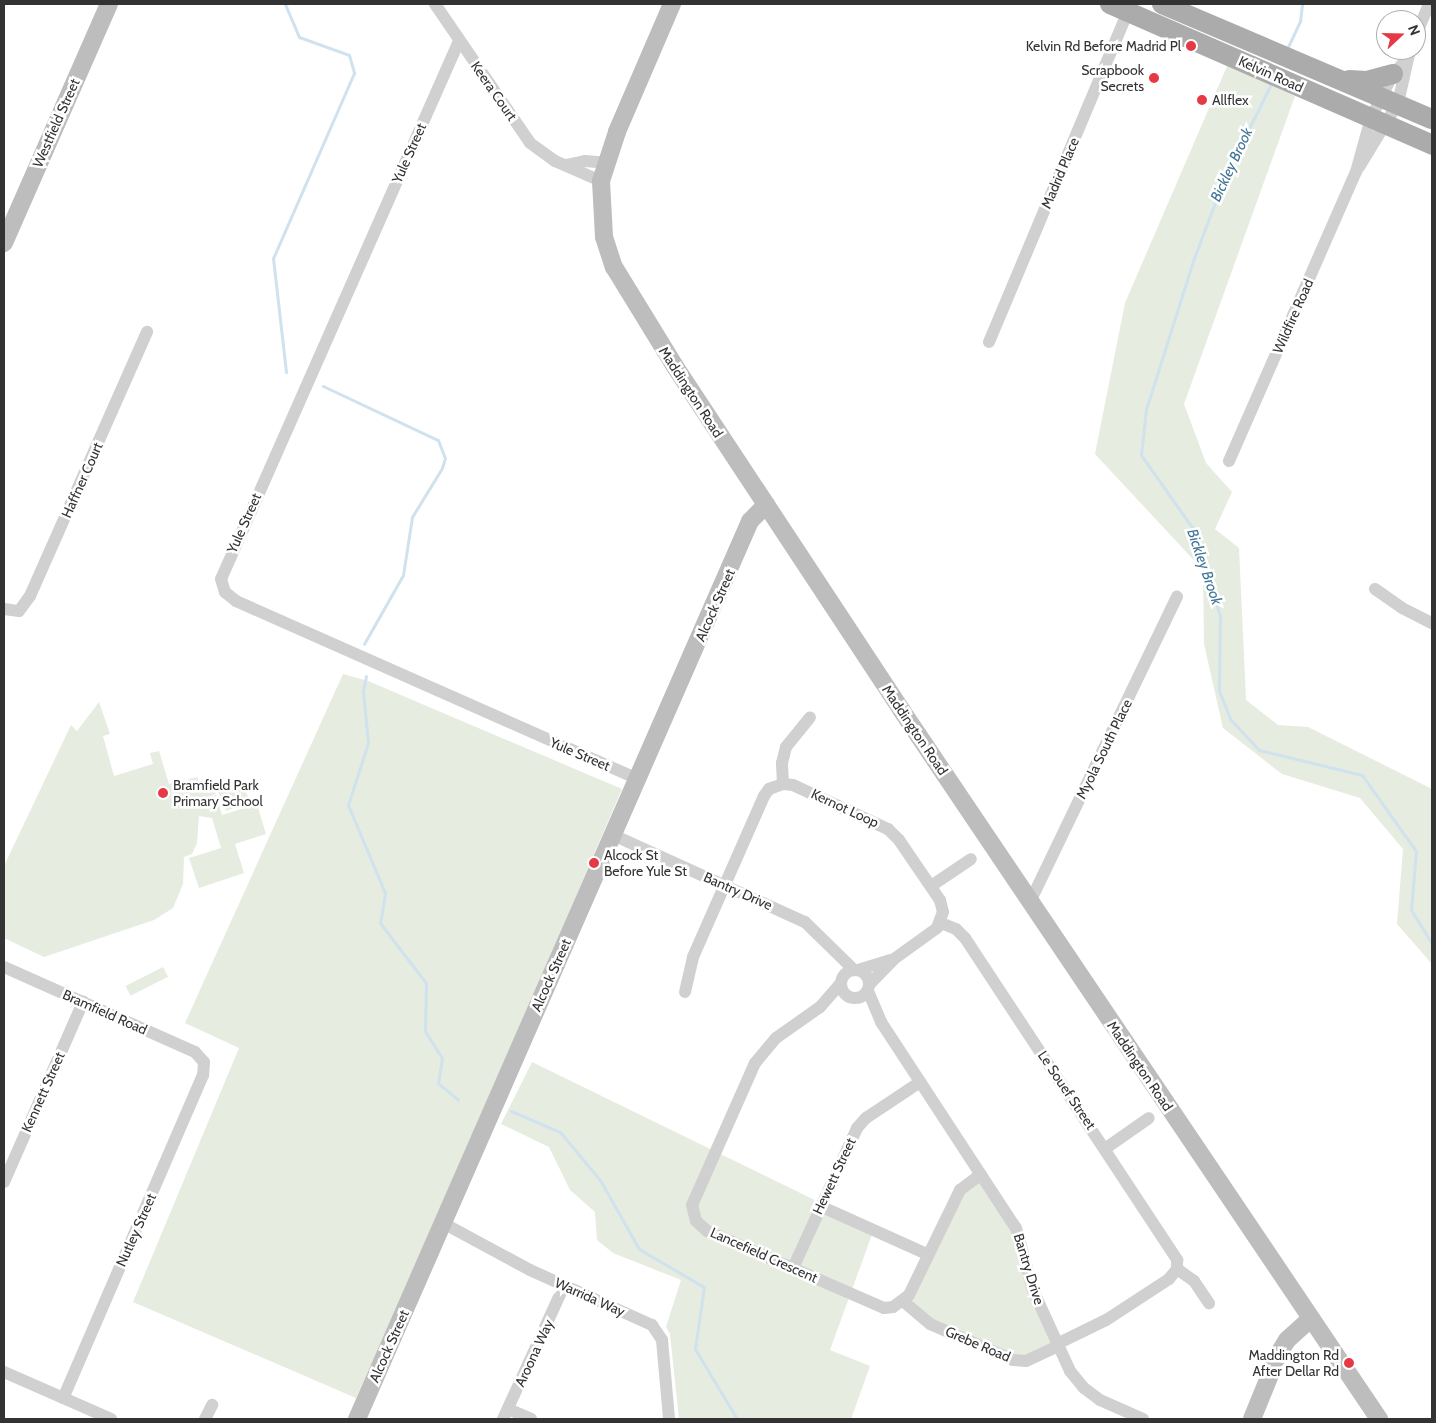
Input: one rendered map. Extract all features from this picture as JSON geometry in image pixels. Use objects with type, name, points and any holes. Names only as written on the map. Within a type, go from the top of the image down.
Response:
[{"type":"main road","name":"Westfield Street","points":[[4,243],[109,4]]},
{"type":"main road","name":"Maddington Road","points":[[672,4],[606,163],[601,181],[604,237],[614,267],[632,300],[770,511],[1030,902],[1379,1419]]},
{"type":"main road","name":"Kelvin Road","points":[[1162,4],[1432,119]]},
{"type":"main road","name":"Kelvin Road","points":[[1123,6],[1432,145]]},
{"type":"main road","points":[[1342,80],[1367,81],[1403,62]]},
{"type":"main road","name":"Alcock Street","points":[[357,1419],[747,532],[750,521],[770,511]]},
{"type":"main road","points":[[1252,1419],[1279,1353],[1287,1340],[1314,1325]]},
{"type":"street","name":"Keera Court","points":[[435,4],[530,143],[544,155],[584,176],[601,181]]},
{"type":"street","name":"Madrid Place","points":[[989,342],[1123,6]]},
{"type":"street","name":"Yule Street","points":[[459,41],[221,579],[225,592],[236,601],[637,779]]},
{"type":"street","name":"Wildfire Road","points":[[1390,100],[1403,62]]},
{"type":"street","name":"Wildfire Road","points":[[1229,460],[1356,172],[1390,100],[1403,62]]},
{"type":"street","points":[[566,165],[586,161],[606,163]]},
{"type":"street","name":"Haffner Court","points":[[4,609],[19,611],[30,596],[147,332]]},
{"type":"street","points":[[1375,588],[1402,608],[1432,623]]},
{"type":"street","name":"Myola South Place","points":[[1030,902],[1177,596]]},
{"type":"street","points":[[685,992],[694,957],[764,796],[769,789],[782,784],[782,763],[786,747],[810,717]]},
{"type":"street","name":"Kernot Loop","points":[[782,784],[794,785],[882,825],[899,840],[931,886],[942,906],[941,923]]},
{"type":"street","name":"Bantry Drive","points":[[613,835],[805,922],[828,946],[856,970]]},
{"type":"street","points":[[931,886],[971,859]]},
{"type":"street","points":[[894,959],[856,970],[842,981],[843,992],[854,998],[869,988],[894,959],[933,932],[941,923]]},
{"type":"street","name":"Le Souef Street","points":[[941,923],[956,929],[965,938],[1174,1251],[1177,1269]]},
{"type":"street","name":"Bantry Drive","points":[[828,946],[842,981]]},
{"type":"street","name":"Bramfield Road","points":[[4,967],[195,1052],[204,1062]]},
{"type":"street","points":[[856,970],[866,976],[869,988]]},
{"type":"street","name":"Lancefield Crescent","points":[[842,981],[820,1007],[776,1038],[756,1063],[692,1205],[696,1221],[707,1231],[884,1308],[904,1302]]},
{"type":"street","name":"Bantry Drive","points":[[869,988],[880,1022]]},
{"type":"street","name":"Bantry Drive","points":[[854,998],[880,1022],[1016,1228],[1033,1290],[1070,1372],[1084,1388],[1100,1400],[1143,1419]]},
{"type":"street","name":"Lancefield Crescent","points":[[820,1007],[854,998]]},
{"type":"street","name":"Kennett Street","points":[[4,1182],[82,1002]]},
{"type":"street","name":"Nutley Street","points":[[63,1398],[203,1075],[204,1062]]},
{"type":"street","name":"Hewett Street","points":[[793,1268],[857,1128],[866,1118],[920,1082]]},
{"type":"street","points":[[1106,1148],[1149,1118]]},
{"type":"street","points":[[904,1302],[960,1190],[981,1174]]},
{"type":"street","points":[[820,1206],[927,1254]]},
{"type":"street","name":"Warrida Way","points":[[443,1223],[564,1286],[652,1325],[658,1331],[669,1419]]},
{"type":"street","points":[[1057,1345],[1106,1320],[1169,1278],[1177,1269],[1194,1281],[1209,1303]]},
{"type":"street","name":"Aroona Way","points":[[505,1414],[564,1286]]},
{"type":"street","name":"Grebe Road","points":[[904,1302],[930,1324],[1014,1360],[1026,1361],[1057,1345]]},
{"type":"street","points":[[4,1372],[111,1419]]},
{"type":"street","points":[[205,1419],[212,1405]]},
{"type":"street","points":[[505,1414],[531,1419]]},
{"type":"shaded area","points":[[1228,64],[1295,96],[1184,404],[1206,463],[1232,492],[1215,529],[1239,548],[1246,700],[1278,725],[1308,727],[1432,789],[1432,964],[1397,924],[1403,849],[1360,798],[1282,774],[1223,728],[1204,644],[1203,570],[1095,454],[1125,303]]},
{"type":"shaded area","points":[[343,674],[368,681],[622,789],[433,1228],[356,1398],[133,1302],[239,1048],[185,1023]]},
{"type":"shaded area","points":[[99,702],[110,734],[103,736],[114,776],[153,764],[150,753],[159,751],[169,784],[197,777],[202,789],[213,786],[222,815],[257,804],[266,834],[235,844],[244,873],[199,888],[189,858],[221,848],[212,818],[199,816],[197,843],[192,854],[184,857],[183,884],[173,908],[154,920],[44,957],[4,938],[4,866],[71,725],[77,731]]},
{"type":"shaded area","points":[[238,780],[251,801],[226,811],[216,786]]},
{"type":"shaded area","points":[[163,967],[168,977],[131,996],[126,986]]},
{"type":"shaded area","points":[[532,1062],[874,1229],[830,1350],[870,1366],[851,1419],[679,1419],[670,1334],[666,1327],[681,1280],[613,1253],[597,1240],[595,1212],[570,1190],[549,1147],[501,1124]]},
{"type":"shaded area","points":[[981,1174],[1001,1203],[1058,1346],[1026,1361],[914,1313],[904,1302],[941,1222]]},
{"type":"waterway","points":[[285,4],[299,37],[349,55],[354,73],[273,258],[286,372]]},
{"type":"waterway","name":"Bickley Brook","points":[[1287,49],[1300,21],[1302,4]]},
{"type":"waterway","name":"Bickley Brook","points":[[1272,82],[1224,179],[1194,258],[1146,409],[1141,455],[1194,530],[1220,616],[1219,691],[1231,720],[1259,750],[1362,775],[1416,851],[1411,910],[1432,943]]},
{"type":"waterway","points":[[323,386],[438,440],[445,458],[442,468],[412,517],[403,575],[364,644]]},
{"type":"waterway","points":[[366,676],[363,691],[368,743],[348,805],[385,893],[380,923],[426,983],[425,1031],[442,1058],[438,1083],[458,1100]]},
{"type":"waterway","points":[[511,1111],[560,1132],[600,1180],[639,1249],[704,1287],[695,1349],[737,1419]]},
{"type":"place","name":"Kelvin Rd Before Madrid Pl","points":[[1191,46]]},
{"type":"place","name":"Scrapbook Secrets","points":[[1154,78]]},
{"type":"place","name":"Allflex","points":[[1202,100]]},
{"type":"place","name":"Bramfield Park Primary School","points":[[163,793]]},
{"type":"place","name":"Alcock St Before Yule St","points":[[594,863]]},
{"type":"place","name":"Maddington Rd After Dellar Rd","points":[[1349,1363]]}]
